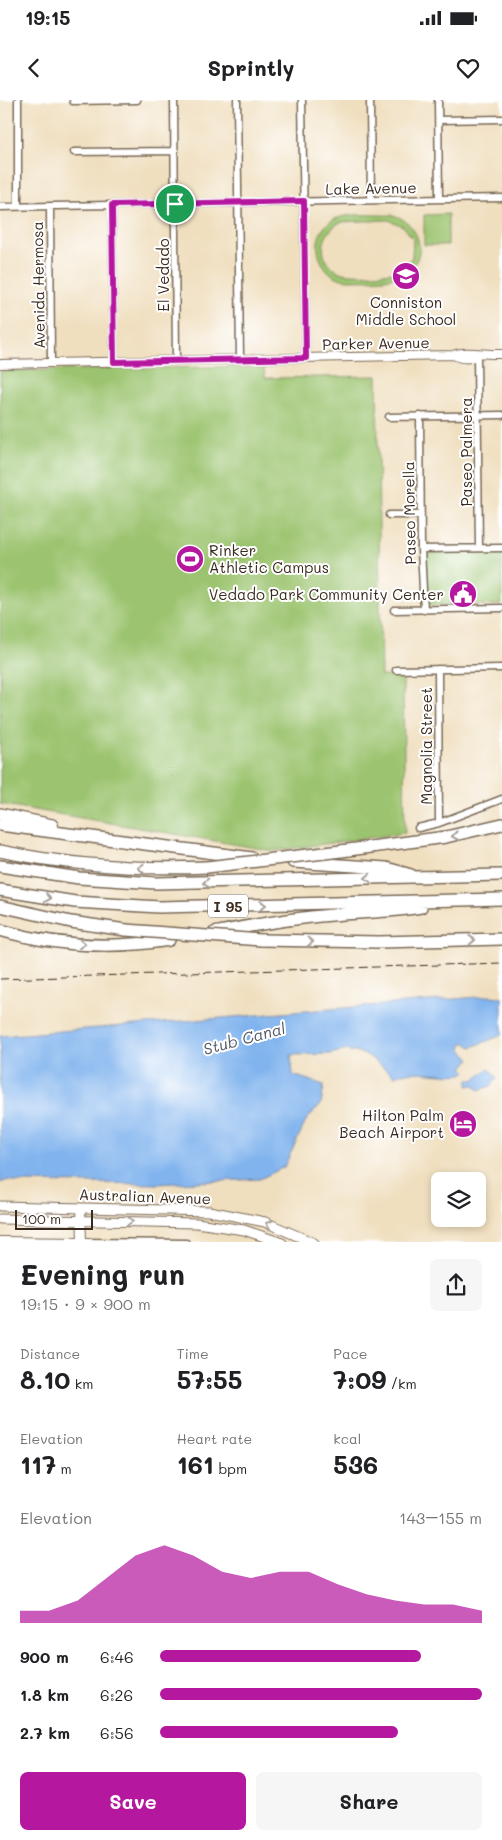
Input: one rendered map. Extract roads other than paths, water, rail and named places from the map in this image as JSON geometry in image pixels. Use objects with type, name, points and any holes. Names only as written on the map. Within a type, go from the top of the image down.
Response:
[{"type":"highway","points":[[0,814],[115,840]]},
{"type":"highway","points":[[0,851],[98,865],[145,868],[207,867],[446,837],[502,824]]},
{"type":"highway","points":[[0,825],[252,858]]},
{"type":"highway","points":[[293,862],[396,869],[417,877]]},
{"type":"highway","name":"I 95","points":[[0,866],[79,878],[156,883],[502,875]]},
{"type":"highway","name":"I 95","points":[[0,890],[75,902],[159,907],[502,899]]},
{"type":"highway","points":[[214,933],[278,921],[350,913],[395,912],[457,900]]},
{"type":"highway","points":[[0,906],[71,922],[126,930],[261,940],[379,942],[502,939]]},
{"type":"highway","points":[[0,930],[48,941],[91,945],[132,944],[169,940]]},
{"type":"main road","name":"Australian Avenue","points":[[0,1206],[180,1209],[228,1213],[274,1226],[314,1242]]},
{"type":"main road","name":"Australian Avenue","points":[[0,1220],[207,1224],[244,1230],[282,1242]]},
{"type":"street","points":[[18,100],[18,206]]},
{"type":"street","points":[[73,101],[137,100]]},
{"type":"street","name":"El Vedado","points":[[174,100],[176,361]]},
{"type":"street","points":[[237,100],[240,360]]},
{"type":"street","points":[[302,100],[306,358]]},
{"type":"street","points":[[370,100],[371,200]]},
{"type":"street","points":[[438,100],[439,199]]},
{"type":"street","points":[[438,120],[502,119]]},
{"type":"street","points":[[74,152],[175,151]]},
{"type":"street","name":"Lake Avenue","points":[[0,206],[502,198]]},
{"type":"street","points":[[112,205],[114,362]]},
{"type":"street","name":"Avenida Hermosa","points":[[50,206],[51,363]]},
{"type":"street","name":"Parker Avenue","points":[[0,364],[453,355],[472,352],[478,355],[502,354]]},
{"type":"street","name":"Paseo Palmera","points":[[478,355],[479,548]]},
{"type":"street","points":[[388,417],[502,415]]},
{"type":"street","name":"Paseo Morella","points":[[420,416],[421,549],[424,610]]},
{"type":"street","points":[[390,515],[421,515]]},
{"type":"street","points":[[421,549],[502,548]]},
{"type":"street","points":[[394,610],[502,608]]},
{"type":"street","points":[[396,670],[502,668]]},
{"type":"street","name":"Magnolia Street","points":[[438,669],[439,823]]},
{"type":"street","points":[[418,828],[439,823],[502,799]]},
{"type":"street","points":[[81,1208],[82,1242]]},
{"type":"street","points":[[0,1241],[186,1242]]},
{"type":"water","name":"Stub Canal","points":[[490,996],[502,997],[502,1035],[472,1047],[464,1042],[461,1048],[470,1059],[463,1068],[466,1071],[462,1074],[409,1072],[395,1076],[367,1055],[346,1050],[330,1054],[291,1055],[293,1075],[324,1085],[321,1104],[307,1119],[284,1167],[260,1179],[156,1184],[17,1182],[8,1180],[0,1183],[0,1036]]},
{"type":"water","points":[[489,1068],[497,1078],[491,1086],[478,1090],[475,1085],[468,1086],[468,1080],[474,1080]]},
{"type":"railway","points":[[0,979],[502,963]]},
{"type":"place","name":"Conniston Middle School","points":[[406,276]]},
{"type":"place","name":"Rinker Athletic Campus","points":[[190,559]]},
{"type":"place","name":"Vedado Park Community Center","points":[[463,594]]},
{"type":"place","name":"Hilton Palm Beach Airport","points":[[463,1124]]}]
